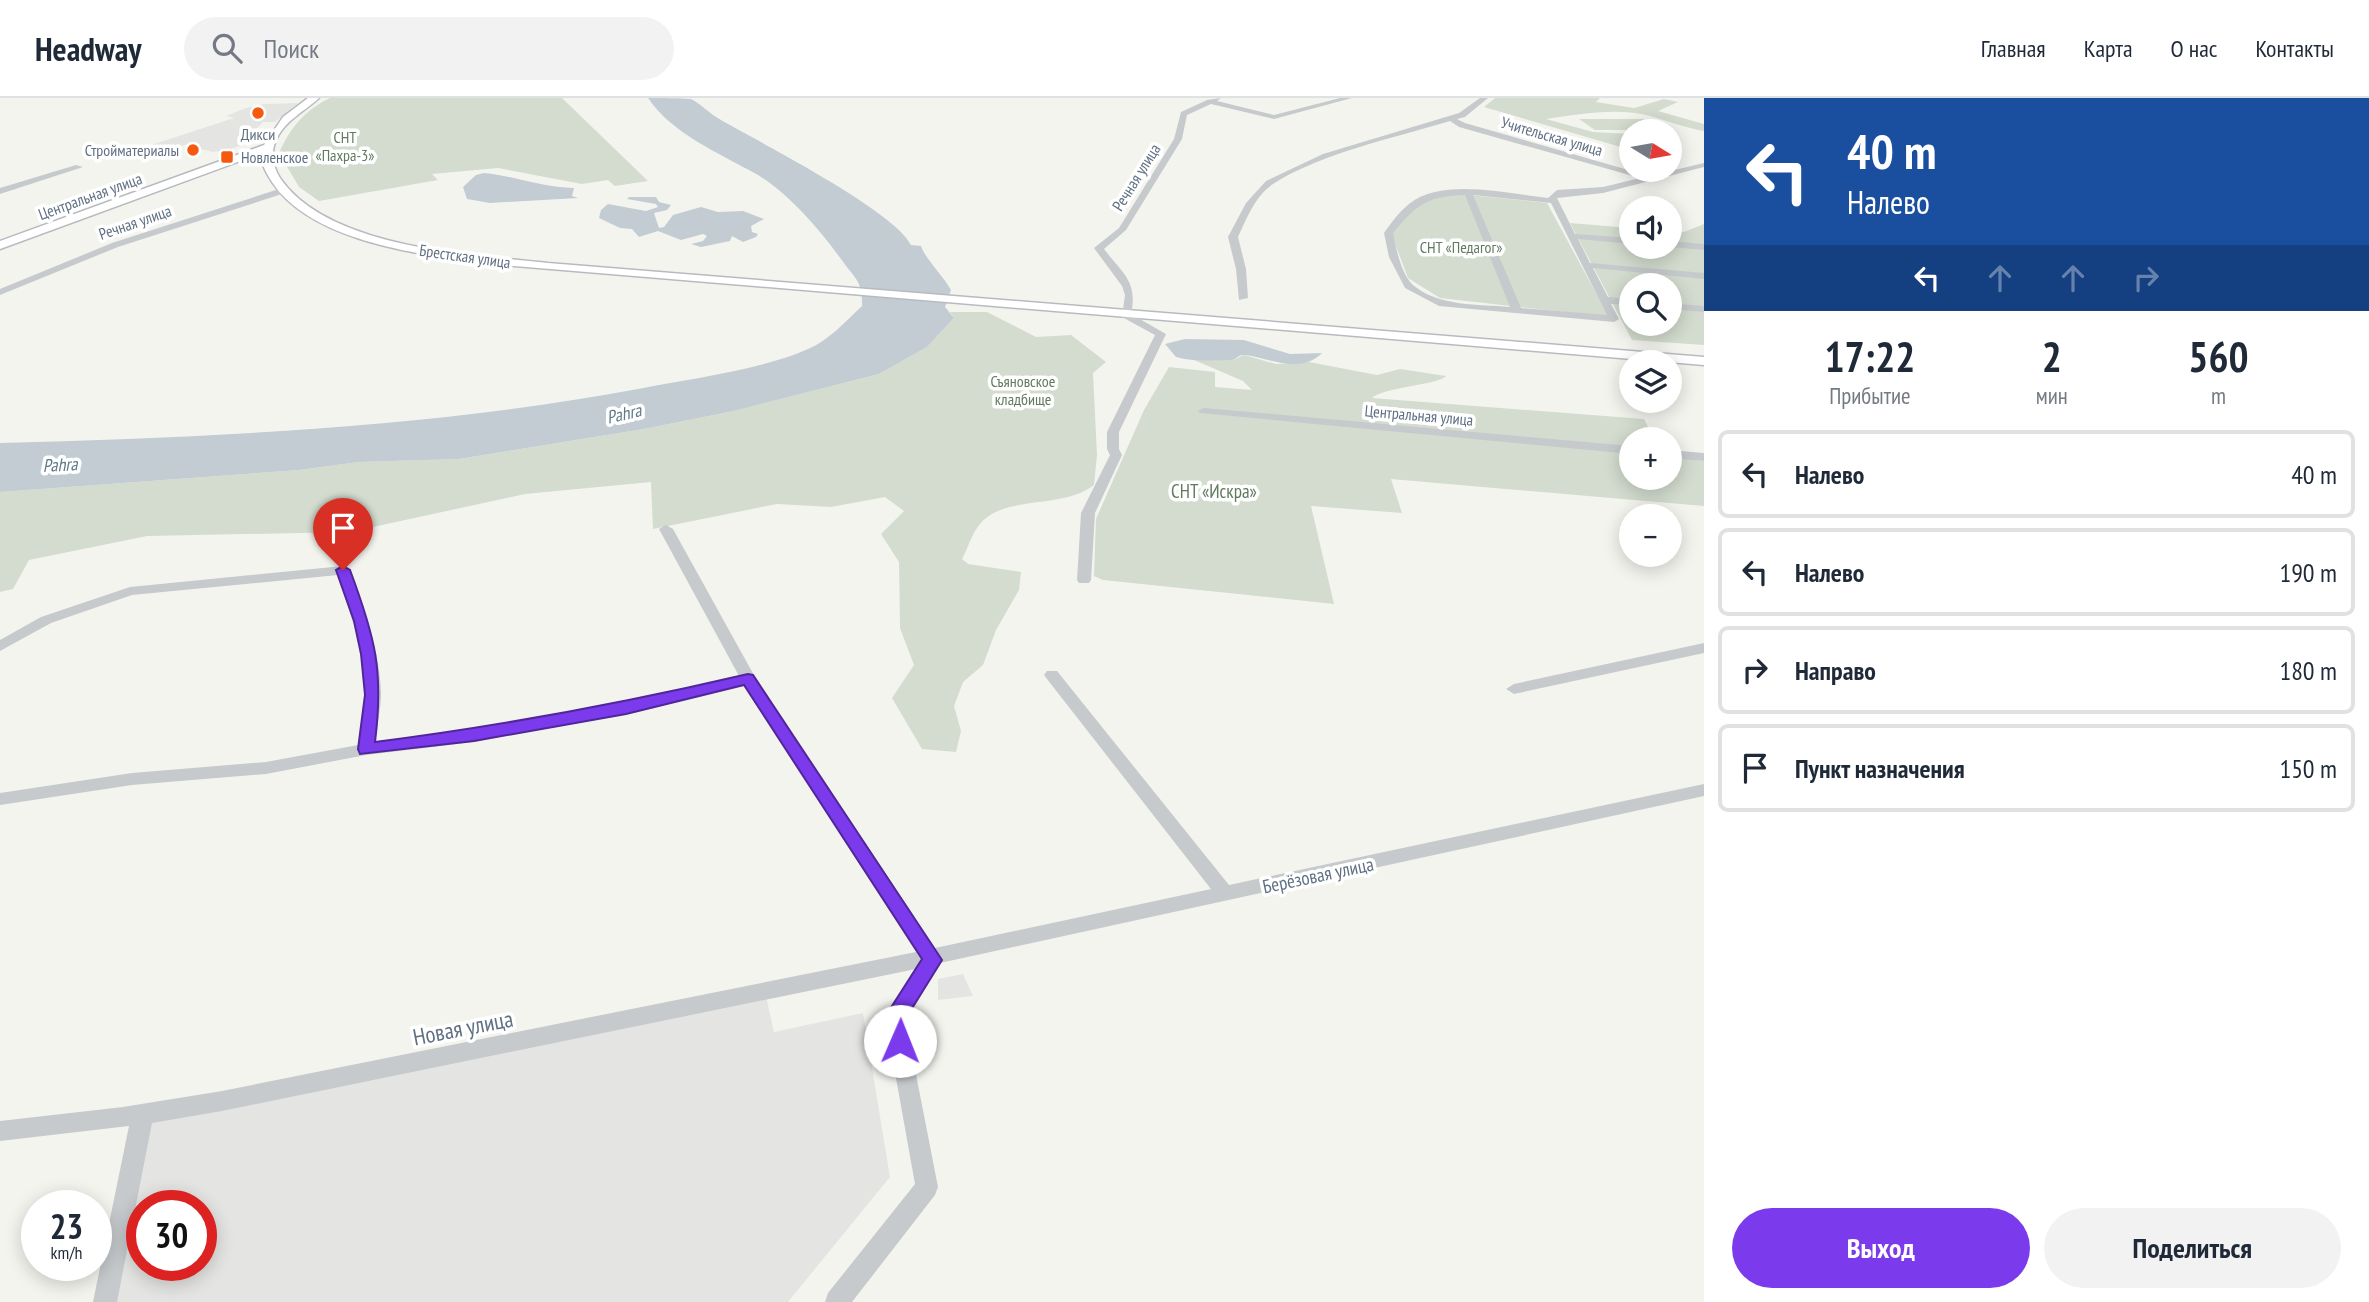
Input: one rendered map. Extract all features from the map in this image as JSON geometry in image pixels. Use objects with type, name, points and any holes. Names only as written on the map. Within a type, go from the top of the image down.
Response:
[{"type":"main road","points":[[282,191],[269,168],[268,147],[284,122],[314,98]]},
{"type":"main road","name":"Центральная улица","points":[[0,245],[268,147]]},
{"type":"main road","name":"Брестская улица","points":[[282,191],[313,214],[378,240],[428,252],[535,266],[1704,362]]},
{"type":"street","points":[[1213,99],[1274,117],[1348,98]]},
{"type":"street","points":[[1243,298],[1233,237],[1250,203],[1269,183],[1326,156],[1462,115],[1484,98]]},
{"type":"street","name":"Речная улица","points":[[1126,315],[1130,295],[1128,286],[1099,248],[1122,230],[1178,139],[1184,114],[1213,99]]},
{"type":"street","name":"Учительская улица","points":[[1450,118],[1462,125],[1619,170]]},
{"type":"street","points":[[1682,170],[1704,165]]},
{"type":"street","points":[[0,191],[79,167]]},
{"type":"street","points":[[1554,201],[1468,193],[1437,194],[1414,204],[1388,233],[1394,257],[1408,286],[1443,304],[1614,319],[1552,197],[1556,193],[1603,190],[1633,182]]},
{"type":"street","name":"Речная улица","points":[[0,292],[115,245],[282,191]]},
{"type":"street","points":[[1468,193],[1516,309]]},
{"type":"street","points":[[1570,236],[1619,240]]},
{"type":"street","points":[[1682,245],[1704,247]]},
{"type":"street","points":[[1586,265],[1704,276]]},
{"type":"street","points":[[1604,300],[1619,301]]},
{"type":"street","points":[[1682,307],[1704,309]]},
{"type":"street","points":[[1084,580],[1088,513],[1116,455],[1113,449],[1113,432],[1161,334],[1126,315]]},
{"type":"street","name":"Центральная улица","points":[[1204,411],[1619,449]]},
{"type":"street","points":[[1682,455],[1704,457]]},
{"type":"street","points":[[666,529],[748,679],[932,960],[895,1017],[927,1187],[837,1302]]},
{"type":"street","points":[[0,646],[46,620],[131,591],[343,570],[361,621],[369,654],[373,695],[366,749]]},
{"type":"street","points":[[1514,689],[1704,648]]},
{"type":"street","points":[[1052,675],[1226,895]]},
{"type":"street","points":[[0,799],[132,779],[266,768],[366,749],[474,736],[626,708],[748,679]]},
{"type":"street","name":"Берёзовая улица","points":[[932,960],[1704,790]]},
{"type":"street","name":"Новая улица","points":[[0,1130],[222,1101],[932,960]]},
{"type":"street","points":[[105,1302],[143,1113]]},
{"type":"shaded area","points":[[298,103],[275,122],[263,122],[240,146],[228,150],[213,152],[190,146],[197,144],[194,142],[167,151],[148,146],[234,118],[226,116],[246,108],[264,104]]},
{"type":"shaded area","points":[[963,974],[973,996],[938,1000],[938,979]]},
{"type":"shaded area","points":[[766,996],[774,1032],[863,1013],[890,1177],[788,1302],[112,1302],[126,1226],[126,1281],[217,1281],[217,1190],[133,1190],[145,1124]]},
{"type":"green space","name":"СНТ «Пахра-3»","points":[[330,98],[562,98],[648,181],[615,186],[608,180],[582,184],[498,168],[432,174],[438,180],[319,201],[299,187],[279,153],[299,121]]},
{"type":"green space","points":[[1495,98],[1600,98],[1596,102],[1634,108],[1664,99],[1678,102],[1658,111],[1704,124],[1704,131],[1682,125],[1682,119],[1660,119],[1625,112],[1598,112],[1546,119],[1593,132],[1619,133],[1619,146],[1484,107]]},
{"type":"green space","points":[[1579,119],[1619,119],[1619,130],[1595,130]]},
{"type":"green space","name":"СНТ «Педагог»","points":[[1460,194],[1547,203],[1609,317],[1440,298],[1408,278],[1391,233],[1421,204],[1437,197]]},
{"type":"green space","points":[[1570,223],[1619,227],[1619,259],[1682,259],[1682,232],[1704,224],[1704,345],[1632,340],[1630,336],[1682,336],[1682,273],[1619,273],[1619,315]]},
{"type":"green space","name":"Съяновское кладбище","points":[[950,312],[987,312],[1036,337],[1071,335],[1106,362],[1093,373],[1097,455],[1094,485],[1081,493],[1019,505],[991,515],[977,528],[962,559],[968,564],[1021,572],[1019,590],[996,630],[983,665],[963,682],[954,706],[961,731],[956,752],[922,749],[892,698],[914,665],[900,628],[899,562],[881,534],[904,511],[885,497],[831,507],[777,504],[653,529],[651,482],[525,494],[350,532],[147,536],[29,560],[13,589],[0,592],[0,492],[299,470],[359,462],[459,459],[644,429],[734,411],[879,374],[927,347],[954,318]]},
{"type":"green space","name":"СНТ «Искра»","points":[[1244,355],[1276,364],[1309,362],[1377,375],[1400,369],[1446,376],[1434,382],[1389,391],[1372,398],[1644,419],[1648,427],[1619,427],[1619,490],[1682,490],[1682,458],[1704,461],[1704,506],[1391,479],[1402,513],[1311,506],[1334,604],[1103,580],[1094,576],[1096,519],[1144,410],[1169,367],[1215,372],[1215,387],[1252,390],[1243,381],[1194,360],[1233,360]]},
{"type":"water","name":"Pahra","points":[[648,98],[691,99],[717,118],[824,178],[880,214],[900,231],[911,245],[921,246],[951,290],[945,307],[954,318],[927,347],[879,374],[734,411],[644,429],[459,459],[359,462],[299,470],[0,492],[0,443],[240,434],[480,413],[559,402],[747,368],[789,356],[830,336],[862,306],[857,281],[832,248],[803,213],[770,183],[684,133],[658,111]]},
{"type":"water","points":[[484,173],[574,188],[572,196],[578,198],[490,203],[467,199],[463,187],[476,175]]},
{"type":"water","points":[[656,197],[659,202],[671,205],[667,210],[654,213],[659,228],[664,227],[673,215],[701,207],[718,212],[743,211],[764,219],[751,226],[752,232],[758,234],[756,237],[743,242],[732,236],[730,241],[701,247],[691,244],[703,241],[707,236],[703,234],[681,240],[658,231],[639,237],[632,229],[620,228],[599,218],[601,210],[608,204],[646,211],[658,207],[656,204],[627,199]]},
{"type":"water","points":[[1185,339],[1244,340],[1290,354],[1322,353],[1313,360],[1294,364],[1245,355],[1230,360],[1196,360],[1176,357],[1165,344]]},
{"type":"place","name":"Дикси","points":[[258,113]]},
{"type":"place","name":"Стройматериалы","points":[[193,150]]},
{"type":"place","name":"Новленское","points":[[227,157]]},
{"type":"route","points":[[343,570],[361,621],[369,654],[373,695],[366,749],[474,736],[626,708],[748,679],[932,960],[895,1017],[900,1041]]}]
